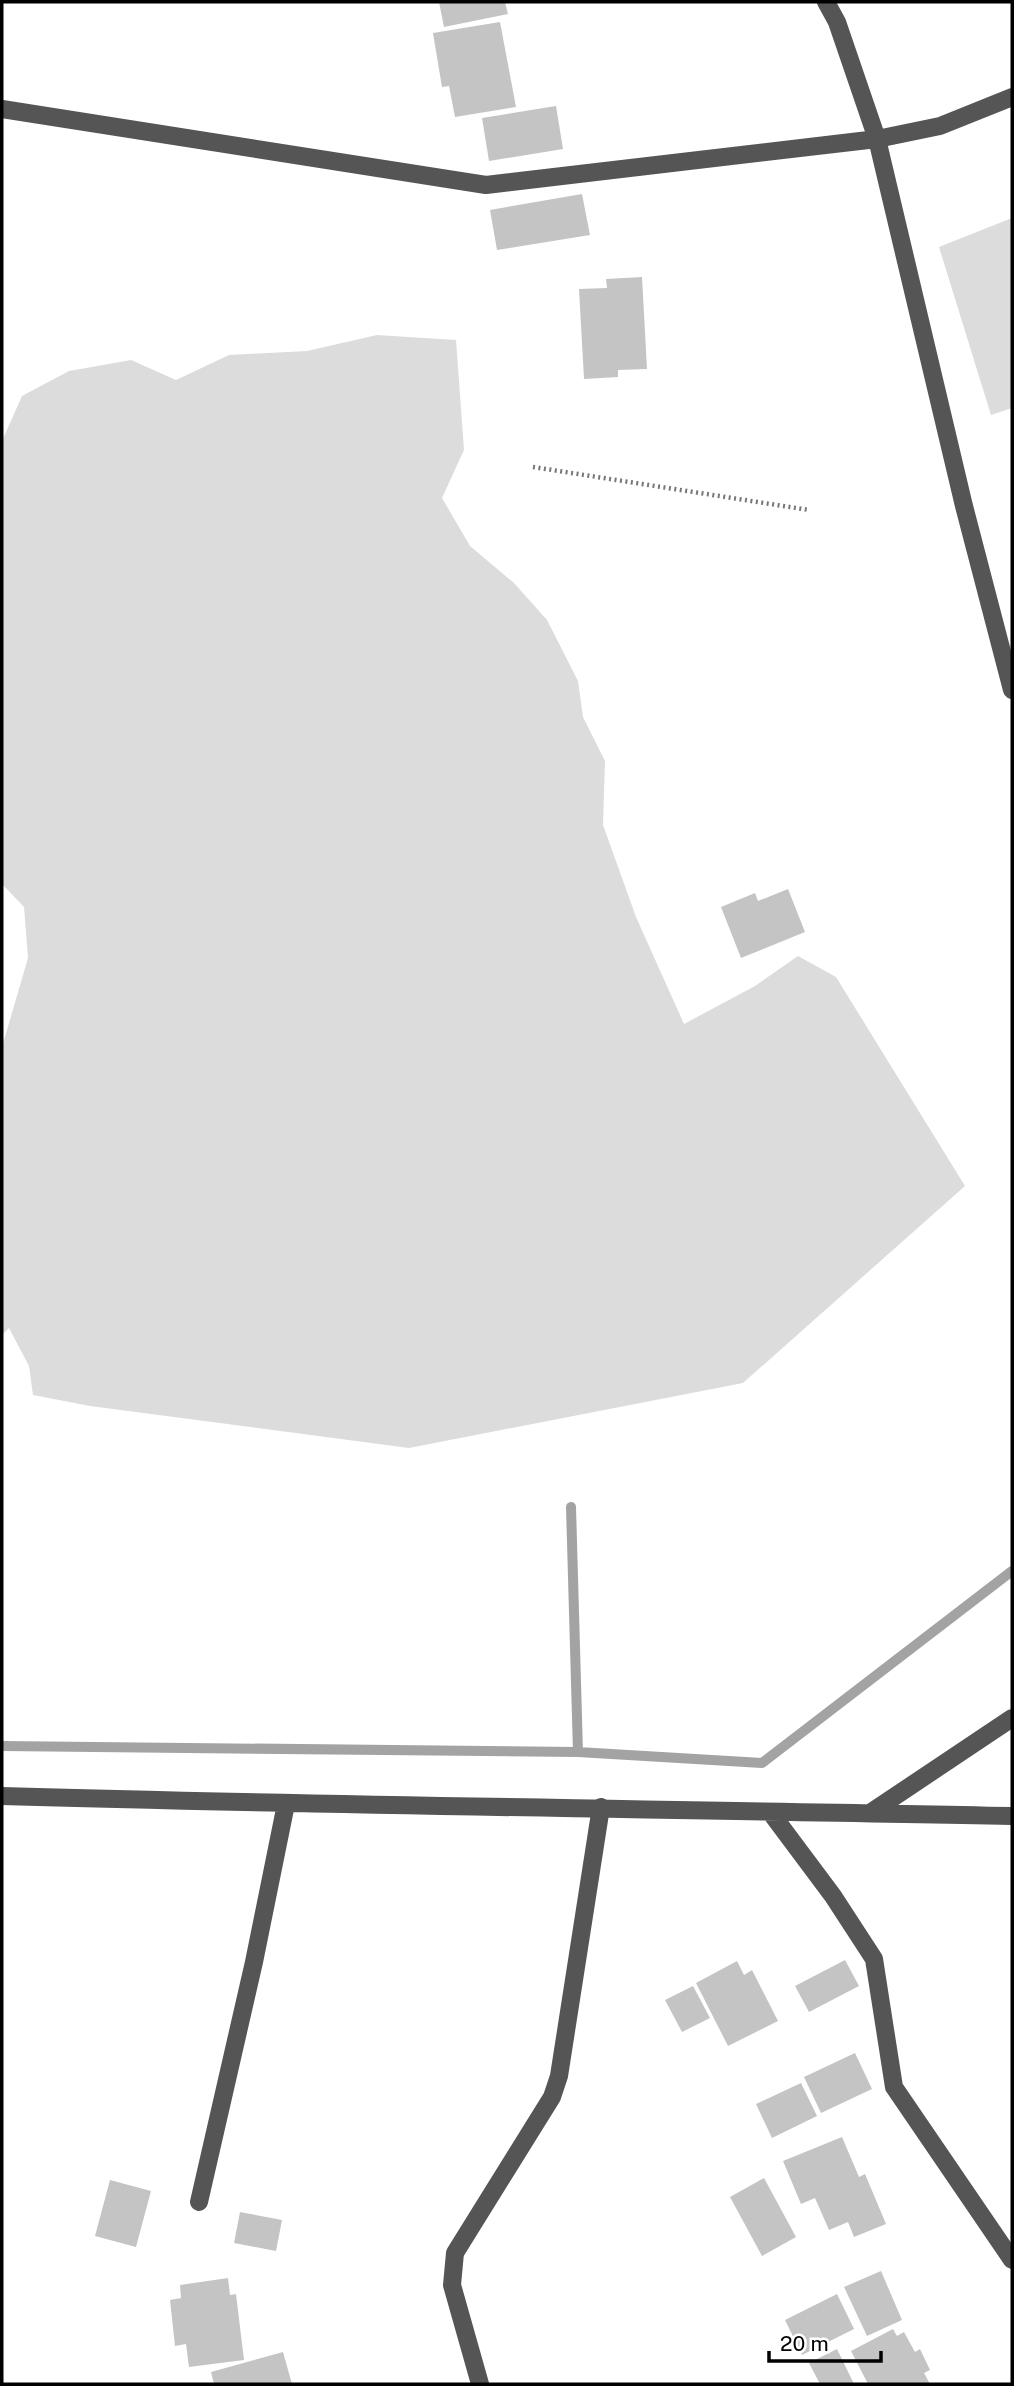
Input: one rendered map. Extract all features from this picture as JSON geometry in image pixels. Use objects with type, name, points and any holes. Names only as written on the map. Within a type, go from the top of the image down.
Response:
[{"type":"street","points":[[826,2],[837,22],[877,139],[964,506],[1012,690]]},
{"type":"street","points":[[2,109],[486,184],[877,139],[940,126],[1012,97]]},
{"type":"street","points":[[870,1813],[1012,1718]]},
{"type":"street","points":[[2,1796],[286,1804],[601,1807],[771,1813],[1012,1816]]},
{"type":"street","points":[[199,2202],[254,1962],[286,1804]]},
{"type":"street","points":[[480,2384],[452,2285],[454,2253],[552,2097],[559,2076],[601,1807]]},
{"type":"street","points":[[771,1813],[833,1896],[874,1959],[894,2087],[1012,2260]]},
{"type":"path","points":[[533,467],[809,510]]},
{"type":"shaded area","points":[[1012,218],[1012,408],[991,415],[939,247]]},
{"type":"shaded area","points":[[377,335],[456,340],[464,450],[442,498],[470,546],[514,583],[547,620],[578,681],[583,717],[605,761],[603,825],[636,917],[684,1024],[755,986],[798,956],[836,977],[965,1186],[743,1383],[409,1448],[90,1406],[33,1395],[29,1366],[9,1328],[2,1335],[2,1047],[28,958],[24,907],[2,884],[2,441],[22,396],[69,371],[131,360],[176,380],[229,355],[307,351]]},
{"type":"building","points":[[439,2],[505,2],[508,14],[444,27]]},
{"type":"building","points":[[500,22],[516,107],[455,117],[449,86],[442,87],[433,33]]},
{"type":"building","points":[[556,106],[563,149],[489,161],[482,118]]},
{"type":"building","points":[[582,194],[590,235],[497,250],[490,210]]},
{"type":"building","points":[[642,277],[647,369],[618,370],[618,377],[584,379],[579,289],[607,288],[606,279]]},
{"type":"building","points":[[788,889],[805,932],[741,958],[721,907],[755,893],[758,901]]},
{"type":"building","points":[[845,1960],[859,1986],[809,2012],[795,1986]]},
{"type":"building","points":[[737,1961],[744,1975],[752,1970],[778,2021],[728,2046],[696,1983]]},
{"type":"building","points":[[693,1986],[710,2018],[682,2032],[665,2000]]},
{"type":"building","points":[[855,2053],[872,2089],[821,2113],[804,2077]]},
{"type":"building","points":[[801,2083],[817,2116],[772,2138],[756,2104]]},
{"type":"building","points":[[842,2137],[859,2177],[865,2174],[886,2224],[854,2237],[848,2222],[829,2230],[815,2198],[801,2204],[783,2161]]},
{"type":"building","points":[[764,2178],[796,2237],[762,2256],[730,2197]]},
{"type":"building","points":[[110,2180],[151,2191],[136,2247],[95,2236]]},
{"type":"building","points":[[240,2212],[282,2220],[276,2251],[234,2243]]},
{"type":"building","points":[[881,2271],[902,2320],[867,2336],[844,2287]]},
{"type":"building","points":[[228,2278],[230,2295],[236,2294],[244,2360],[189,2367],[186,2344],[175,2346],[170,2300],[181,2298],[180,2285]]},
{"type":"building","points":[[837,2294],[854,2329],[802,2355],[785,2320]]},
{"type":"building","points":[[893,2329],[897,2336],[904,2332],[915,2352],[920,2349],[930,2370],[924,2373],[930,2384],[868,2384],[851,2351]]},
{"type":"building","points":[[837,2349],[854,2384],[820,2384],[809,2363]]},
{"type":"building","points":[[283,2352],[292,2384],[214,2384],[211,2372]]},
{"type":"waterway","points":[[571,1507],[578,1752],[762,1763],[1012,1571]]},
{"type":"waterway","points":[[2,1746],[578,1752]]}]
